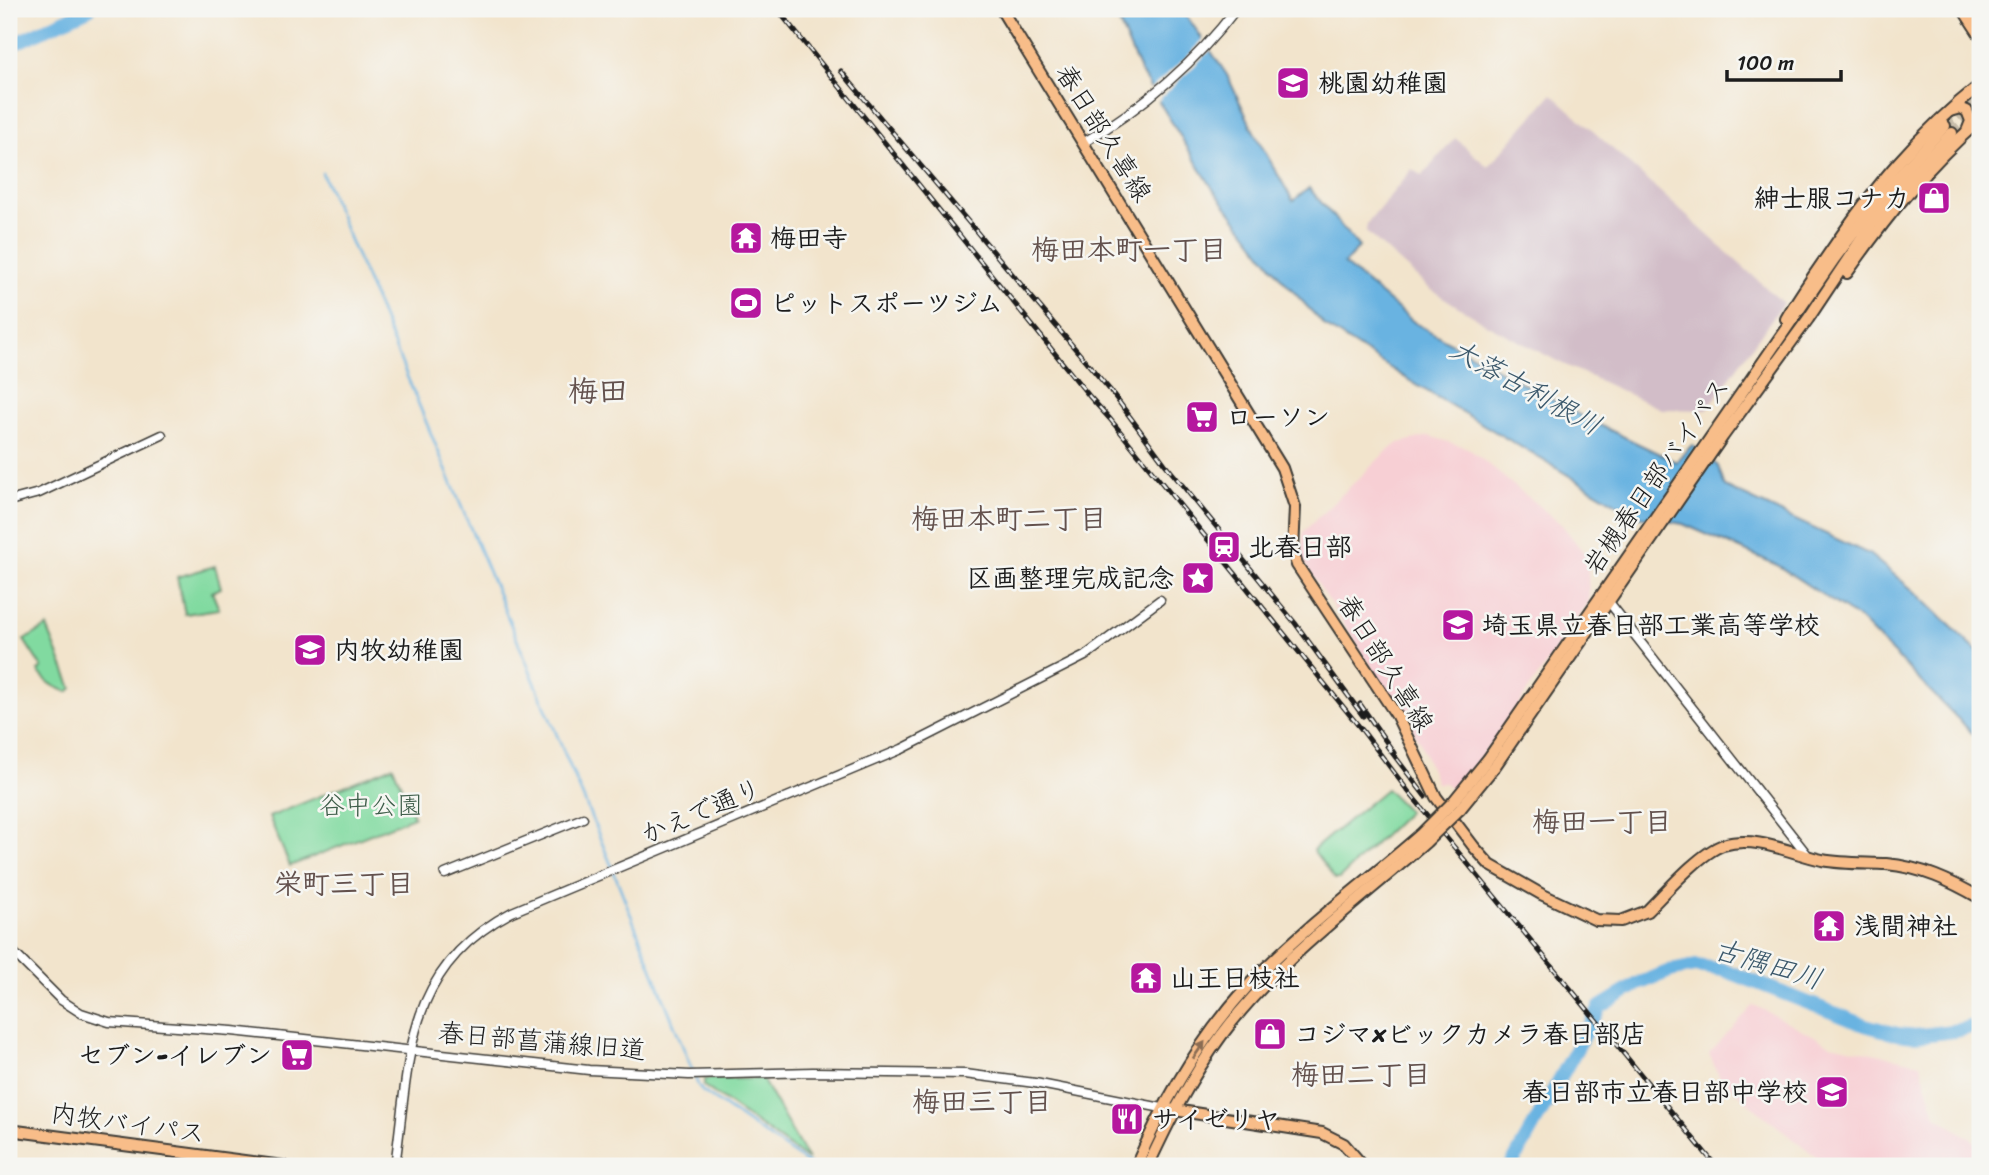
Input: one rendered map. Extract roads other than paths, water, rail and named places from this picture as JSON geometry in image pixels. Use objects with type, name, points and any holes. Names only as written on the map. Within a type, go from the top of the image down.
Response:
[{"type":"main road","name":"春日部久喜線","points":[[1001,9],[1282,468],[1294,507],[1293,552],[1297,565],[1397,716],[1436,797],[1490,865],[1589,917],[1611,921],[1631,919],[1647,911],[1706,855],[1721,846],[1752,842],[1826,860],[1890,865],[1927,872],[1980,898]]},
{"type":"main road","points":[[1963,9],[1980,35]]},
{"type":"main road","points":[[1761,365],[1792,307],[1894,165],[1945,114],[1980,85]]},
{"type":"main road","points":[[1945,114],[1960,108],[1967,111],[1971,121],[1965,133]]},
{"type":"main road","points":[[1808,319],[1833,293],[1926,170],[1980,120]]},
{"type":"main road","name":"岩槻春日部バイパス","points":[[1457,805],[1710,448],[1808,319],[1870,226],[1949,130],[1886,190],[1761,365],[1710,448]]},
{"type":"main road","name":"岩槻春日部バイパス","points":[[1147,1166],[1174,1110],[1221,1036],[1275,973],[1423,838],[1495,766],[1608,602],[1655,528]]},
{"type":"main road","name":"岩槻春日部バイパス","points":[[1136,1166],[1162,1108],[1194,1056],[1248,987],[1293,943],[1423,838]]},
{"type":"main road","points":[[1162,1108],[1322,1133],[1344,1144],[1363,1166]]},
{"type":"main road","name":"内牧バイパス","points":[[9,1130],[283,1166]]},
{"type":"street","points":[[1083,143],[1157,93],[1213,39],[1236,9]]},
{"type":"street","points":[[9,500],[39,493],[162,435]]},
{"type":"street","name":"かえで通り","points":[[395,1166],[418,1018],[440,974],[461,947],[495,922],[902,750],[1085,656],[1160,600]]},
{"type":"street","points":[[1608,602],[1809,857]]},
{"type":"street","points":[[445,874],[583,818]]},
{"type":"street","name":"春日部菖蒲線旧道","points":[[9,948],[61,1000],[97,1020],[126,1025],[232,1031],[578,1069],[689,1075],[802,1072],[965,1074],[1010,1078],[1162,1108]]},
{"type":"water","name":"大落古利根川","points":[[1113,9],[1182,9],[1227,75],[1256,136],[1293,201],[1309,188],[1359,247],[1344,264],[1415,323],[1583,417],[1676,462],[1692,445],[1718,466],[1725,487],[1869,554],[1914,591],[1980,654],[1980,741],[1859,619],[1777,565],[1683,524],[1637,516],[1415,384],[1325,326],[1282,279],[1213,189],[1140,71]]},
{"type":"waterway","points":[[9,46],[89,9]]},
{"type":"waterway","points":[[322,173],[610,862],[698,1085],[702,1091],[811,1166]]},
{"type":"waterway","name":"古隅田川","points":[[1511,1166],[1600,1007],[1638,984],[1670,971],[1696,966],[1724,970],[1865,1025],[1897,1034],[1915,1036],[1960,1030],[1980,1024]]},
{"type":"tunnel","points":[[1945,126],[1980,96]]},
{"type":"tunnel","points":[[1952,133],[1980,109]]},
{"type":"railway","points":[[777,9],[1362,730],[1408,791],[1716,1166]]},
{"type":"railway","points":[[841,71],[1110,390],[1165,464],[1295,623],[1363,716]]},
{"type":"railway","points":[[1360,704],[1394,753]]},
{"type":"railway","points":[[1387,746],[1425,796]]},
{"type":"place","name":"桃園幼稚園","points":[[1293,83]]},
{"type":"place","name":"紳士服コナカ","points":[[1934,198]]},
{"type":"place","name":"梅田寺","points":[[746,238]]},
{"type":"place","name":"ピットスポーツジム","points":[[746,303]]},
{"type":"place","name":"ローソン","points":[[1202,417]]},
{"type":"place","name":"北春日部","points":[[1224,547]]},
{"type":"place","name":"区画整理完成記念","points":[[1198,578]]},
{"type":"place","name":"埼玉県立春日部工業高等学校","points":[[1458,625]]},
{"type":"place","name":"内牧幼稚園","points":[[310,650]]},
{"type":"place","name":"浅間神社","points":[[1829,926]]},
{"type":"place","name":"山王日枝社","points":[[1146,978]]},
{"type":"place","name":"コジマ×ビックカメラ春日部店","points":[[1270,1034]]},
{"type":"place","name":"セブン-イレブン","points":[[297,1055]]},
{"type":"place","name":"春日部市立春日部中学校","points":[[1832,1092]]},
{"type":"place","name":"サイゼリヤ","points":[[1127,1119]]},
{"type":"district","name":"梅田本町一丁目","points":[[1129,249]]},
{"type":"district","name":"梅田","points":[[598,391]]},
{"type":"district","name":"梅田本町二丁目","points":[[1009,518]]},
{"type":"district","name":"梅田一丁目","points":[[1602,821]]},
{"type":"district","name":"栄町三丁目","points":[[344,883]]},
{"type":"district","name":"梅田二丁目","points":[[1361,1074]]},
{"type":"district","name":"梅田三丁目","points":[[982,1101]]},
{"type":"park label","name":"谷中公園","points":[[371,805]]}]
